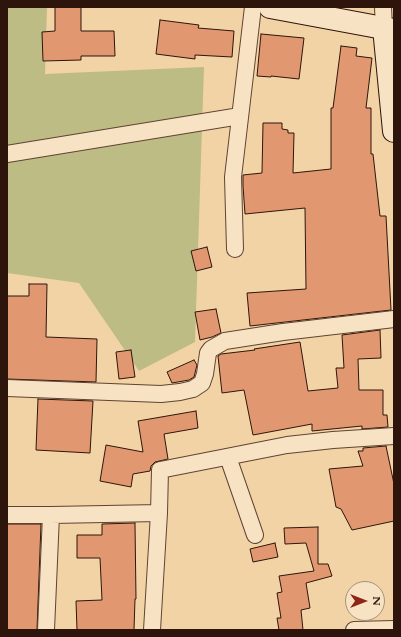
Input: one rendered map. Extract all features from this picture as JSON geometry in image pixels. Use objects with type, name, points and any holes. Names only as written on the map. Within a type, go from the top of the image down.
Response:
[{"type":"street","points":[[235,249],[233,177],[253,7]]},
{"type":"street","points":[[270,7],[387,22],[394,131]]},
{"type":"street","points":[[7,154],[240,116]]},
{"type":"street","points":[[7,388],[161,394],[180,392],[193,389],[202,383],[208,353],[211,349],[225,340],[394,319]]},
{"type":"street","points":[[152,630],[160,470],[286,445],[394,436]]},
{"type":"street","points":[[228,457],[255,535]]},
{"type":"street","points":[[7,515],[51,516],[159,514]]},
{"type":"street","points":[[46,630],[51,516]]},
{"type":"street","points":[[354,630],[394,629]]},
{"type":"shaded area","points":[[7,7],[47,7],[45,74],[204,67],[195,342],[139,371],[79,283],[7,273]]},
{"type":"building","points":[[55,7],[81,7],[81,31],[114,31],[115,56],[81,56],[81,60],[43,61],[42,32],[55,31]]},
{"type":"building","points":[[160,20],[199,25],[198,28],[234,31],[232,57],[195,55],[195,59],[156,54]]},
{"type":"building","points":[[261,34],[304,38],[299,79],[257,76]]},
{"type":"building","points":[[341,46],[357,48],[356,56],[372,58],[366,108],[371,108],[371,154],[373,154],[380,216],[386,216],[391,310],[250,326],[247,293],[306,289],[305,208],[245,214],[243,175],[262,173],[263,123],[282,123],[282,129],[288,130],[288,133],[294,133],[293,173],[331,169],[331,108],[333,108]]},
{"type":"building","points":[[207,247],[212,267],[196,271],[191,251]]},
{"type":"building","points":[[29,284],[47,284],[46,337],[97,339],[96,382],[7,379],[7,296],[29,296]]},
{"type":"building","points":[[216,309],[221,333],[200,340],[195,312]]},
{"type":"building","points":[[380,330],[381,358],[358,359],[359,390],[383,390],[383,415],[387,415],[388,427],[362,429],[362,426],[312,431],[312,424],[253,435],[244,390],[222,393],[218,356],[221,354],[300,342],[308,391],[338,388],[336,368],[344,368],[342,335]]},
{"type":"building","points":[[131,350],[135,377],[119,379],[116,352]]},
{"type":"building","points":[[194,360],[197,365],[194,377],[189,380],[172,383],[167,372]]},
{"type":"building","points":[[38,399],[93,401],[90,453],[36,450]]},
{"type":"building","points":[[196,411],[198,428],[164,434],[168,459],[155,462],[151,466],[150,471],[133,474],[131,487],[100,481],[106,445],[143,452],[138,421]]},
{"type":"building","points":[[386,446],[394,484],[394,521],[352,530],[341,509],[336,507],[329,469],[363,466],[358,451],[363,451],[363,448]]},
{"type":"building","points":[[135,523],[136,599],[134,630],[77,630],[76,601],[102,600],[100,558],[77,558],[77,535],[102,535],[102,524]]},
{"type":"building","points":[[7,524],[41,524],[37,630],[7,630]]},
{"type":"building","points":[[318,527],[318,564],[328,564],[332,576],[306,583],[310,608],[301,610],[303,630],[279,630],[277,618],[281,618],[277,593],[282,592],[279,576],[314,571],[306,543],[285,544],[284,528]]},
{"type":"building","points":[[275,543],[278,557],[253,562],[250,549]]}]
